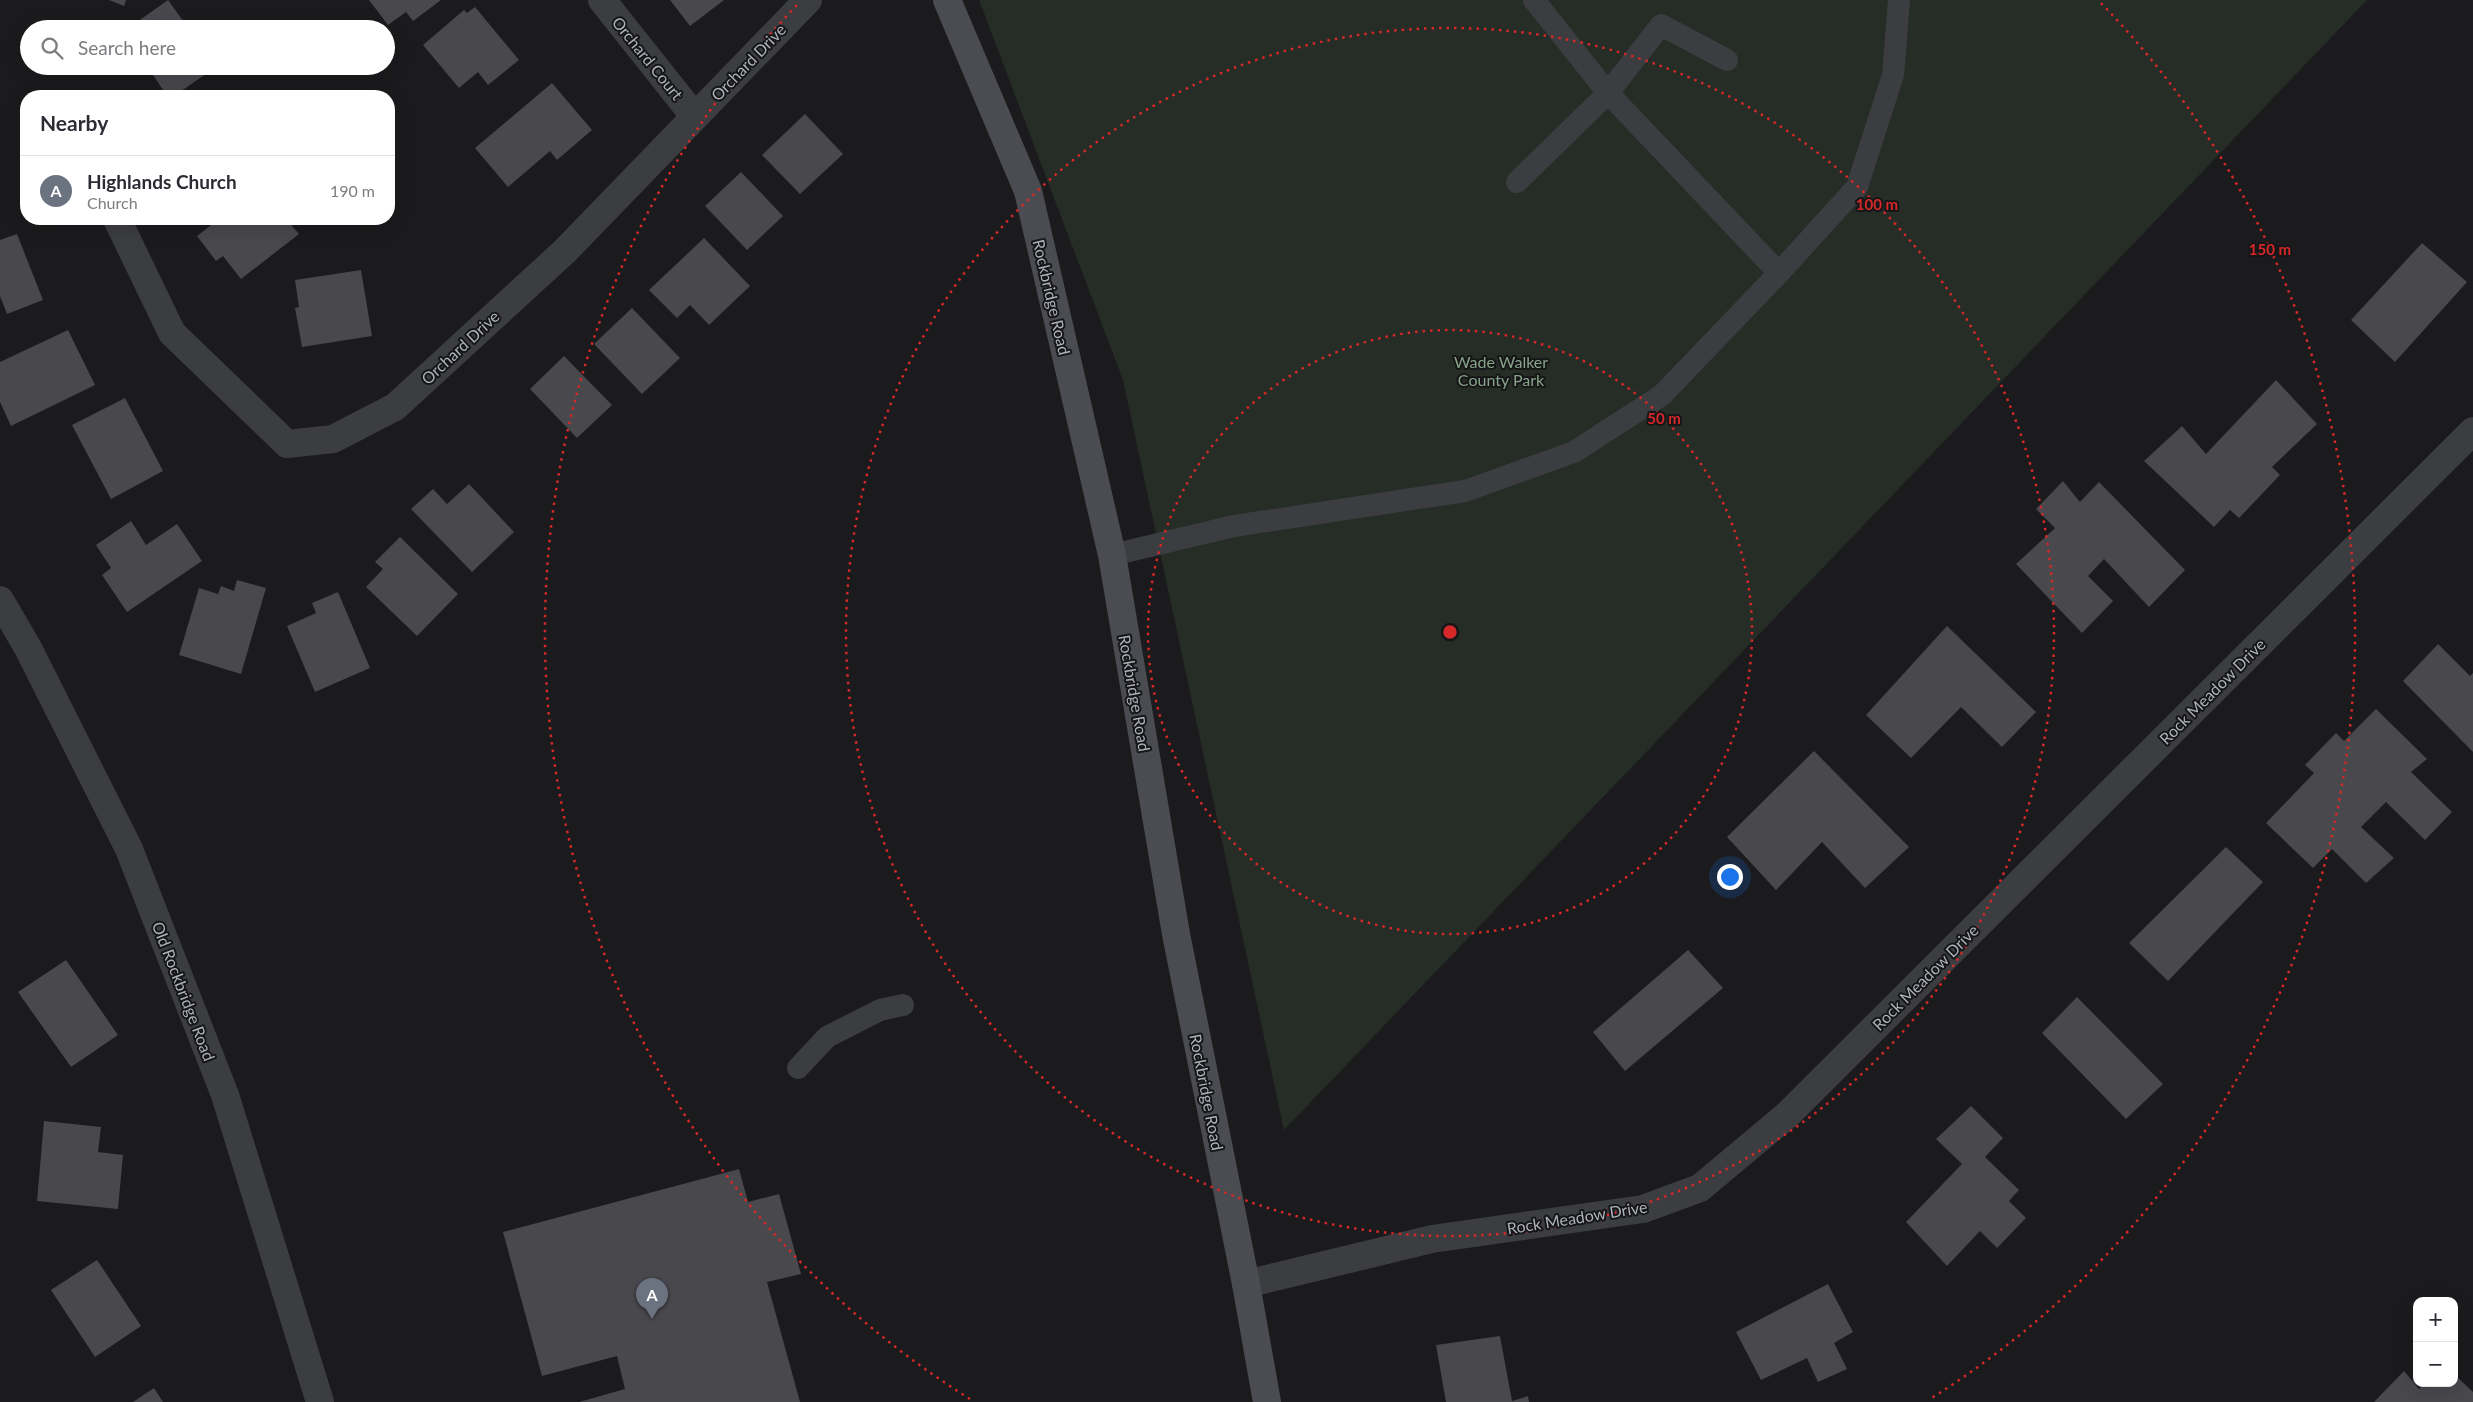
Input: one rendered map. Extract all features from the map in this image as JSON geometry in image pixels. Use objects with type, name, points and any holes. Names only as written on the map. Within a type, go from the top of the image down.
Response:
[{"type":"main road","name":"Rockbridge Road","points":[[947,0],[1028,191],[1112,555],[1176,934],[1246,1284],[1267,1402]]},
{"type":"street","name":"Orchard Court","points":[[602,0],[695,117]]},
{"type":"street","name":"Orchard Drive","points":[[120,225],[172,333],[287,444],[333,439],[395,407],[565,251],[808,0]]},
{"type":"street","name":"Rock Meadow Drive","points":[[1246,1284],[1432,1238],[1643,1208],[1700,1188],[1786,1116],[2473,431]]},
{"type":"street","name":"Old Rockbridge Road","points":[[0,600],[28,648],[129,849],[225,1095],[320,1402]]},
{"type":"lane","points":[[1534,0],[1608,93],[1779,273]]},
{"type":"lane","points":[[1112,555],[1234,526],[1465,490],[1574,452],[1662,395],[1779,273],[1857,187],[1893,75],[1899,0]]},
{"type":"lane","points":[[1517,182],[1608,93],[1661,24],[1727,60]]},
{"type":"lane","points":[[798,1068],[827,1036],[880,1010],[903,1005]]},
{"type":"green space","name":"Wade Walker County Park","points":[[979,0],[2367,0],[1284,1130],[1123,380]]},
{"type":"building","points":[[109,0],[126,0],[124,6]]},
{"type":"building","points":[[168,0],[182,20],[140,20]]},
{"type":"building","points":[[369,0],[441,0],[413,21],[406,12],[395,20],[384,20]]},
{"type":"building","points":[[670,0],[724,0],[690,26]]},
{"type":"building","points":[[475,7],[519,60],[488,85],[478,72],[459,88],[423,45],[464,10],[467,13]]},
{"type":"building","points":[[153,75],[204,75],[183,90],[163,90]]},
{"type":"building","points":[[552,83],[592,130],[557,160],[550,151],[508,187],[475,148]]},
{"type":"building","points":[[805,114],[843,154],[800,194],[762,155]]},
{"type":"building","points":[[741,172],[783,216],[747,250],[705,206]]},
{"type":"building","points":[[211,225],[291,225],[299,234],[241,279],[223,256],[216,261],[197,236]]},
{"type":"building","points":[[17,234],[43,300],[7,314],[0,296],[0,240]]},
{"type":"building","points":[[704,238],[750,286],[709,325],[690,305],[677,318],[649,290]]},
{"type":"building","points":[[2422,243],[2467,282],[2395,362],[2351,320]]},
{"type":"building","points":[[361,270],[372,336],[302,347],[295,308],[299,307],[295,280]]},
{"type":"building","points":[[632,308],[680,358],[642,394],[594,344]]},
{"type":"building","points":[[68,330],[95,385],[11,426],[0,402],[0,362]]},
{"type":"building","points":[[564,356],[612,405],[577,438],[530,389]]},
{"type":"building","points":[[2276,380],[2317,424],[2272,467],[2280,475],[2239,518],[2230,510],[2214,527],[2144,461],[2182,426],[2206,454]]},
{"type":"building","points":[[125,398],[163,471],[111,499],[72,425]]},
{"type":"building","points":[[2063,481],[2080,502],[2099,482],[2185,570],[2149,607],[2104,559],[2088,576],[2113,601],[2082,633],[2016,564],[2055,528],[2036,509]]},
{"type":"building","points":[[469,484],[514,532],[472,572],[411,509],[433,489],[447,504]]},
{"type":"building","points":[[131,521],[146,545],[177,524],[202,561],[127,612],[102,575],[111,568],[96,545]]},
{"type":"building","points":[[400,537],[458,594],[417,636],[366,587],[383,569],[375,562]]},
{"type":"building","points":[[237,580],[266,588],[241,674],[179,655],[199,588],[218,594],[221,586],[234,591]]},
{"type":"building","points":[[338,592],[370,668],[315,692],[287,626],[316,613],[312,603]]},
{"type":"building","points":[[1947,626],[2036,712],[2002,747],[1961,707],[1911,758],[1866,715]]},
{"type":"building","points":[[2438,644],[2470,676],[2473,673],[2473,752],[2403,681]]},
{"type":"building","points":[[2376,709],[2427,759],[2411,772],[2452,812],[2425,840],[2386,802],[2361,827],[2394,858],[2366,883],[2332,849],[2313,868],[2266,823],[2314,773],[2305,765],[2336,733],[2344,741]]},
{"type":"building","points":[[1814,751],[1909,847],[1865,888],[1822,842],[1776,890],[1727,837]]},
{"type":"building","points":[[2226,847],[2263,882],[2168,981],[2129,943]]},
{"type":"building","points":[[1688,950],[1723,988],[1625,1071],[1593,1032]]},
{"type":"building","points":[[66,960],[118,1035],[71,1067],[18,992]]},
{"type":"building","points":[[2077,997],[2163,1084],[2126,1119],[2042,1033]]},
{"type":"building","points":[[1971,1106],[2003,1138],[1985,1157],[2019,1190],[2009,1201],[2026,1218],[1997,1248],[1980,1231],[1947,1266],[1906,1222],[1962,1164],[1936,1139]]},
{"type":"building","points":[[44,1121],[101,1127],[98,1152],[123,1155],[118,1209],[37,1201]]},
{"type":"building","points":[[739,1169],[748,1202],[779,1194],[801,1274],[767,1282],[800,1402],[579,1402],[625,1389],[617,1356],[542,1376],[503,1232]]},
{"type":"building","points":[[97,1260],[141,1326],[95,1357],[51,1290]]},
{"type":"building","points":[[1828,1284],[1853,1332],[1834,1343],[1847,1369],[1818,1382],[1807,1358],[1761,1380],[1736,1332]]},
{"type":"building","points":[[1500,1336],[1512,1401],[1528,1396],[1529,1402],[1446,1402],[1436,1345]]},
{"type":"building","points":[[2404,1371],[2413,1382],[2413,1387],[2419,1389],[2421,1387],[2458,1387],[2458,1378],[2473,1392],[2473,1402],[2374,1402]]},
{"type":"building","points":[[154,1388],[163,1402],[133,1402]]},
{"type":"place","name":"Highlands Church","points":[[652,1319]]}]
